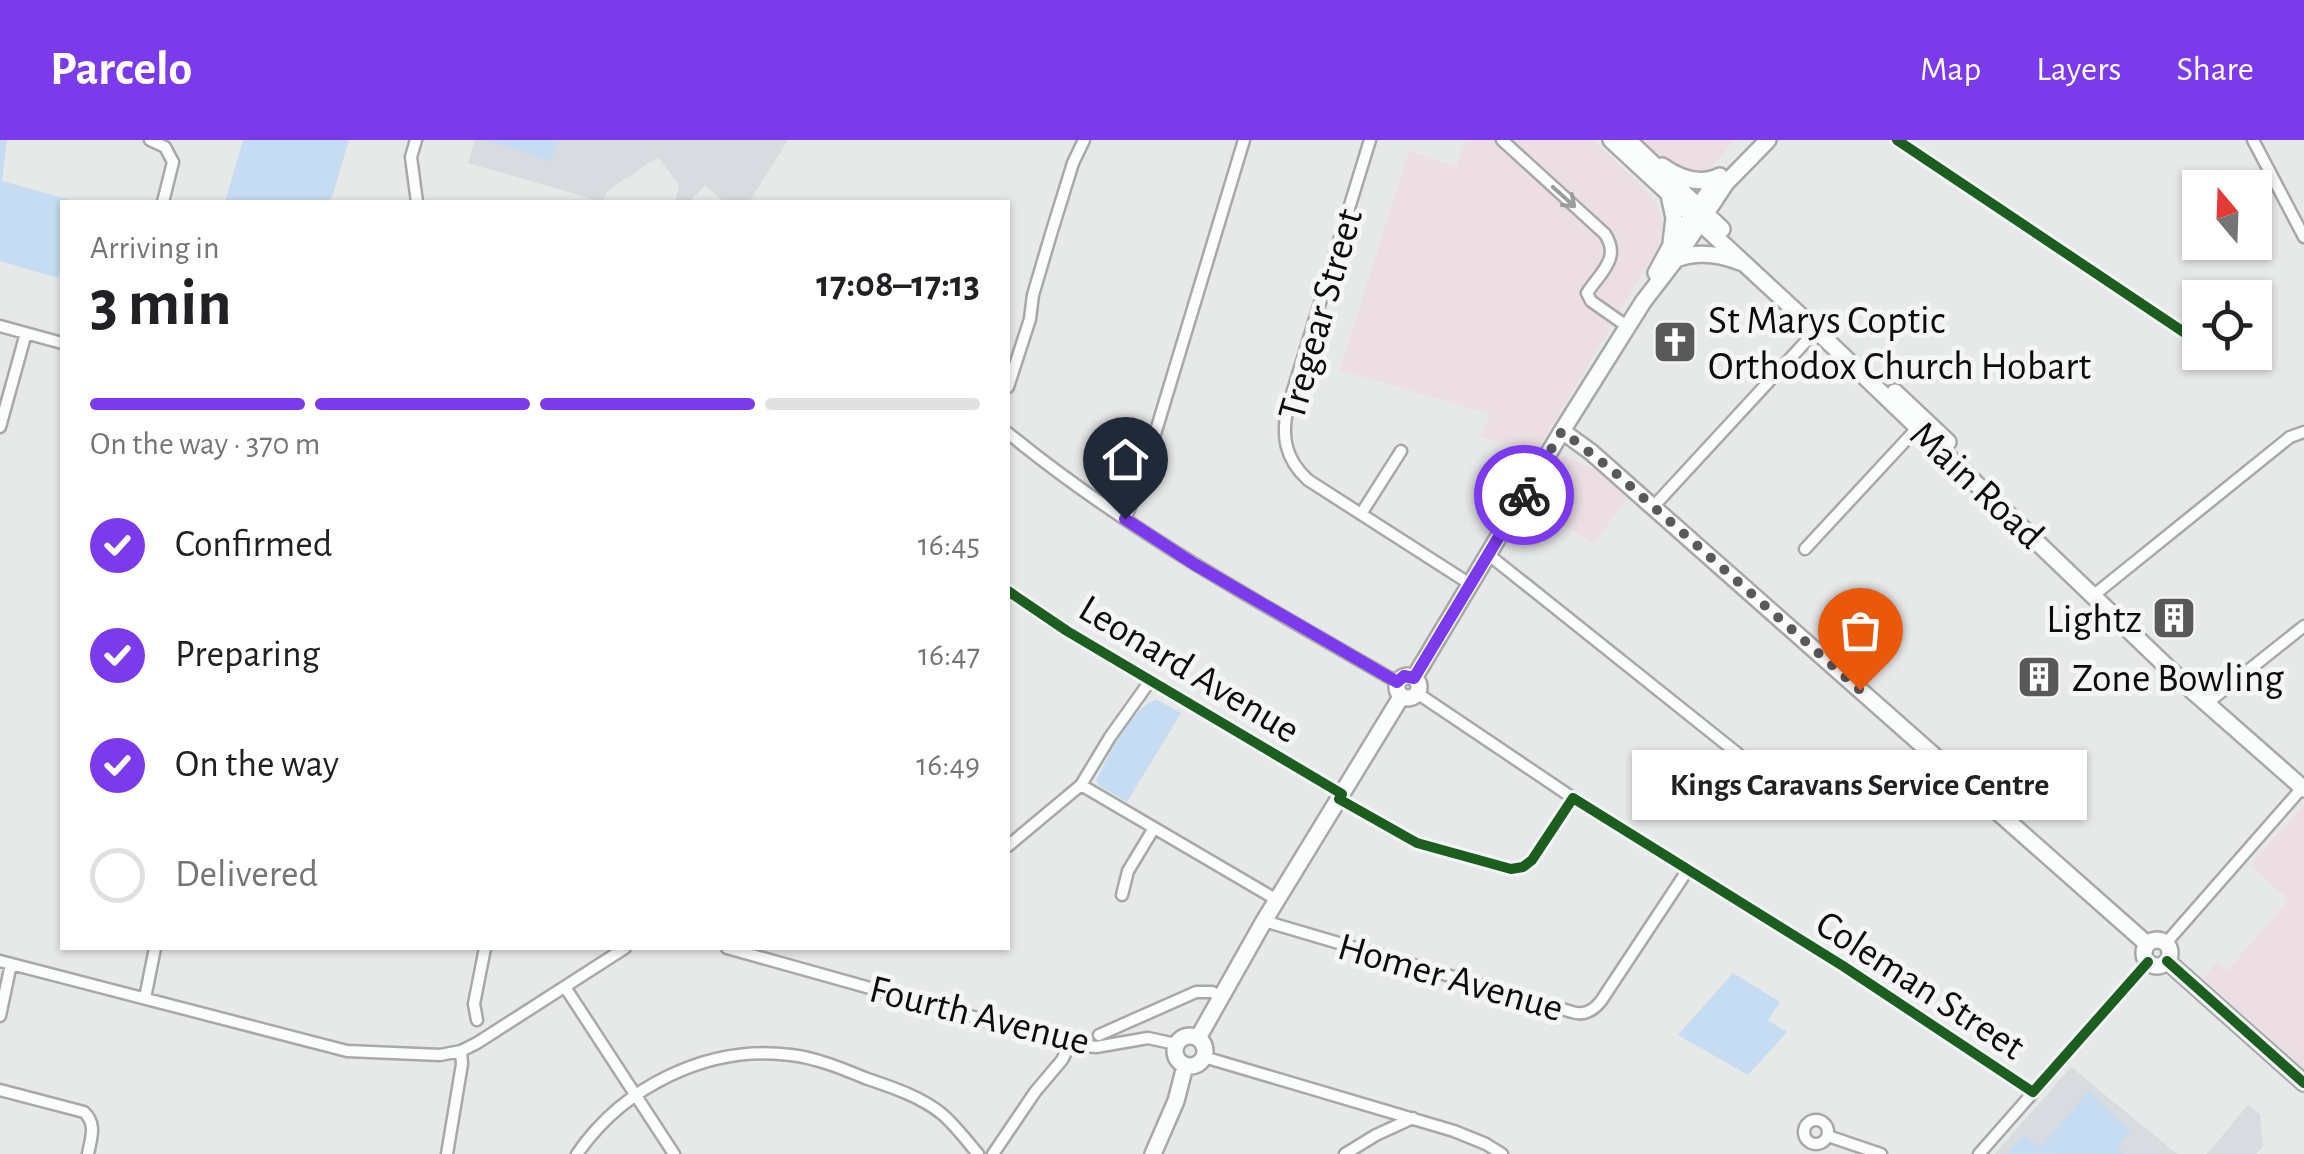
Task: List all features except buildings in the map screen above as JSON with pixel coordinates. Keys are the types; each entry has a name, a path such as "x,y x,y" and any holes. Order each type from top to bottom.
{"street":[{"path":"150,140 165,148 172,162 164,200"},
{"path":"416,140 411,157 418,200"},
{"path":"1010,381 1051,234 1084,140"},
{"path":"1125,519 1140,487 1244,140"},
{"name":"Tregear Street","path":"1370,140 1301,361 1284,429 1289,456 1300,473 1470,584"},
{"path":"1502,140 1605,234 1613,246 1609,260 1587,292 1591,301 1628,326"},
{"name":"Main Road","path":"1611,140 1670,195 1699,214 2098,592 2209,700 2226,723 2303,788"},
{"path":"1198,1038 1264,921 1562,431 1720,176 1754,140"},
{"path":"1699,214 1768,140"},
{"path":"2253,140 2304,236"},
{"path":"1631,143 1674,174 1706,182 1720,176"},
{"name":"Main Road","path":"1631,143 1748,265 1819,327"},
{"path":"1670,195 1673,253"},
{"path":"1673,253 1714,254 1748,265"},
{"path":"0,326 60,343"},
{"path":"1653,507 1819,327"},
{"path":"0,427 26,334"},
{"path":"1805,549 1921,423"},
{"path":"1562,431 2147,944"},
{"path":"2098,592 2290,437 2304,432"},
{"name":"Coleman Street","path":"1010,435 1070,482 1194,564 1407,687 1687,872 1842,966 2033,1092"},
{"path":"1361,514 1401,451"},
{"path":"1488,555 1742,757 1766,768"},
{"name":"Leonard Avenue","path":"1010,592 1067,631 1417,842 1511,869 1523,867 1532,860 1573,798"},
{"path":"2209,700 2304,626"},
{"path":"1010,844 1081,785 1150,681"},
{"path":"1081,785 1277,900"},
{"path":"2166,943 2303,788"},
{"path":"1122,894 1128,870 1154,828"},
{"name":"Homer Avenue","path":"1264,921 1584,1013 1601,1002 1687,872"},
{"path":"2166,943 2154,940 2147,944 2144,955 2156,966 2167,960"},
{"path":"2166,943 2167,960"},
{"path":"145,998 155,950"},
{"path":"477,1020 474,1004 485,950"},
{"path":"0,1016 6,962 357,1053 440,1054 477,1043 622,950"},
{"name":"Fourth Avenue","path":"734,950 1070,1044 1105,1046 1148,1038 1176,1044"},
{"path":"2167,960 2304,1083"},
{"path":"1979,1154 2148,962"},
{"path":"565,987 674,1154"},
{"path":"1099,1035 1196,992 1220,996"},
{"path":"1188,1036 1198,1038 1205,1046 1204,1057 1198,1064 1185,1066 1176,1057 1176,1044 1188,1036"},
{"path":"993,1154 1070,1044"},
{"path":"447,1154 462,1064 460,1051"},
{"path":"577,1154 634,1096 713,1058 755,1053 795,1055 840,1068 925,1103 948,1120 978,1154"},
{"path":"1204,1057 1472,1137 1502,1154"},
{"path":"1154,1154 1176,1101 1185,1066"},
{"path":"0,1090 84,1112 93,1126 88,1154"},
{"path":"1345,1154 1413,1118"},
{"path":"1828,1136 1881,1154"}],"shaded area":[{"path":"0,140 7,140 2,181 70,200 60,200 58,278 0,261"},
{"path":"243,140 349,140 329,200 226,200"},
{"path":"475,140 788,140 750,200 722,200 705,185 691,200 675,200 679,185 658,157 607,191 604,200 468,163"},
{"path":"486,140 558,140 551,161"},
{"path":"1466,140 1593,140 1653,197 1660,213 1658,247 1536,452 1481,437 1491,414 1340,370 1409,151 1457,167"},
{"path":"1642,140 1735,140 1703,175 1687,173 1663,160"},
{"path":"1564,456 1597,471 1627,497 1594,544 1533,505"},
{"path":"1157,700 1181,713 1127,802 1096,780 1129,722 1147,704"},
{"path":"2302,807 2304,1069 2203,978 2217,962 2227,971 2289,900 2250,865"},
{"path":"1733,973 1780,1002 1768,1020 1787,1032 1748,1075 1678,1035"},
{"path":"2071,1067 2177,1154 1995,1154"},
{"path":"2089,1091 2131,1132 2117,1147 2124,1154 2007,1153 2024,1135 2039,1148"},
{"path":"2248,1105 2260,1115 2263,1146 2256,1154 2207,1154"}],"cycle path":[{"path":"1897,140 2182,331"},
{"path":"1010,592 1067,631 1342,794 1339,799 1417,843 1511,869 1523,867 1532,860 1573,798 1843,966 2033,1092 2148,962"},
{"path":"2167,961 2304,1083"}],"way so far":[{"path":"1524,495 1562,431 1612,470 1860,690"}],"place":[{"name":"St Marys Coptic Orthodox Church Hobart","path":"1675,342"},
{"name":"Lightz","path":"2174,618"},
{"name":"Zone Bowling","path":"2039,677"},
{"name":"Kings Caravans Service Centre","path":"1860,690"}],"route":[{"path":"1125,519 1194,564 1397,682 1404,676 1414,678 1524,495"}]}
